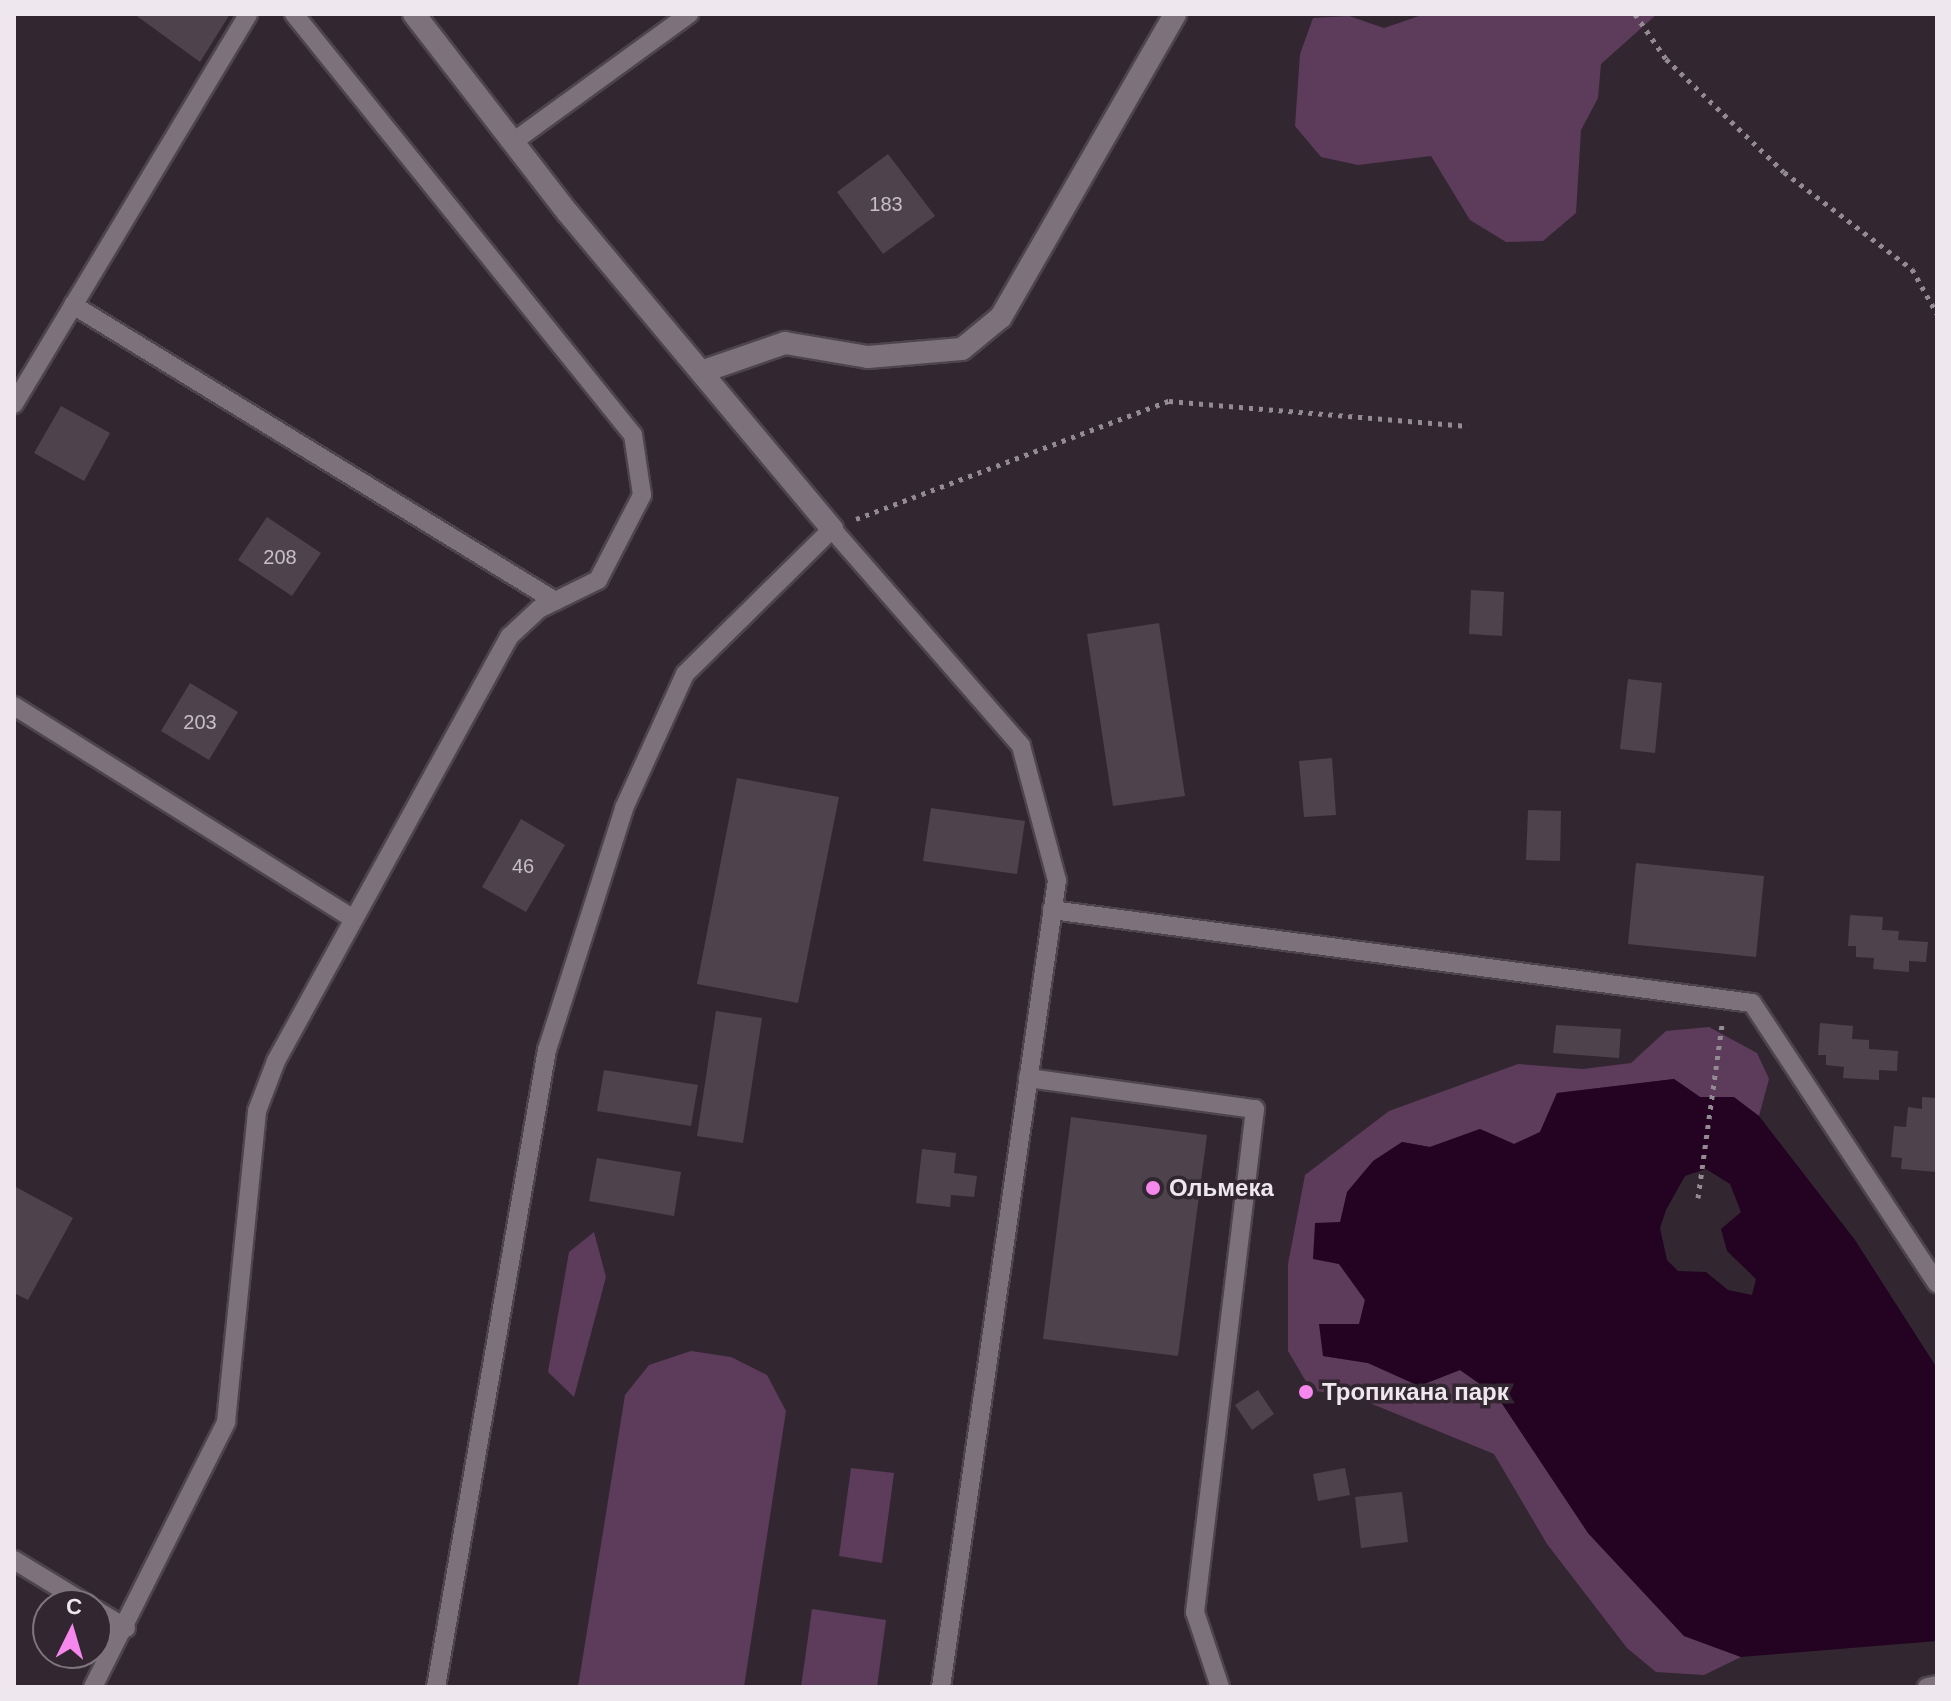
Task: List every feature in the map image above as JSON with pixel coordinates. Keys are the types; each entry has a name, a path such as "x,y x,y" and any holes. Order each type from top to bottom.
{"street":[{"path":"414,14 513,142 832,529"},
{"path":"704,371 785,343 868,357 962,349 1001,317 1175,14"}],"lane":[{"path":"14,404 248,14"},
{"path":"93,1687 126,1628 226,1422 257,1111 276,1061 510,636 555,601 598,580 642,495 633,435 294,14"},
{"path":"513,142 689,14"},
{"path":"73,305 555,601"},
{"path":"436,1687 547,1050 624,808 685,674 832,529 1021,746 1057,880 941,1687"},
{"path":"14,706 354,919"},
{"path":"1052,910 1752,1003 1937,1284"},
{"path":"1028,1078 1255,1109 1195,1612 1220,1687"},
{"path":"14,1560 62,1589"},
{"path":"112,1620 126,1628"},
{"path":"1927,1687 1937,1685"}],"path":[{"path":"1635,14 1666,59 1784,172 1912,269 1937,314"},
{"path":"832,529 1169,401 1468,426"},
{"path":"1698,1198 1726,999"}],"shaded area":[{"path":"1425,14 1657,14 1601,64 1598,98 1581,130 1576,213 1543,241 1506,242 1470,220 1431,156 1358,165 1321,157 1295,126 1300,54 1313,18 1349,16 1384,28"},
{"path":"1709,1027 1757,1053 1769,1079 1759,1116 1734,1098 1700,1097 1674,1079 1557,1093 1540,1132 1514,1144 1480,1129 1430,1147 1402,1142 1313,1258 1339,1264 1365,1300 1360,1324 1323,1356 1368,1363 1419,1386 1460,1370 1497,1396 1588,1533 1684,1636 1741,1657 1704,1675 1656,1672 1627,1648 1547,1544 1494,1454 1360,1399 1311,1390 1288,1351 1288,1264 1305,1175 1389,1111 1518,1064 1583,1069 1631,1063 1666,1031"},
{"path":"1674,1079 1700,1097 1734,1097 1759,1116 1855,1240 1937,1368 1937,1641 1741,1657 1684,1636 1588,1533 1497,1396 1460,1370 1419,1386 1368,1363 1323,1356 1319,1324 1359,1324 1365,1300 1339,1264 1313,1259 1315,1223 1340,1222 1347,1192 1373,1161 1402,1142 1430,1147 1480,1129 1514,1144 1540,1132 1557,1093","holes":["1706,1169 1730,1184 1741,1212 1721,1229 1727,1251 1756,1279 1752,1295 1728,1290 1706,1272 1678,1271 1667,1260 1660,1228 1685,1176"]},
{"path":"594,1232 606,1277 574,1397 548,1372 569,1252"},
{"path":"691,1351 731,1357 767,1375 786,1411 744,1687 578,1687 625,1395 649,1365"},
{"path":"851,1468 894,1473 882,1563 839,1556"},
{"path":"812,1609 886,1620 877,1687 801,1687"}],"building":[{"path":"134,14 230,14 200,62"},
{"path":"888,154 935,216 883,254 837,192"},
{"path":"61,406 110,433 84,481 34,453"},
{"path":"267,517 321,553 292,596 238,560"},
{"path":"1471,590 1504,592 1502,636 1469,634"},
{"path":"1159,623 1185,796 1113,806 1087,634"},
{"path":"1628,679 1662,683 1655,753 1620,749"},
{"path":"190,683 238,712 209,760 161,731"},
{"path":"1332,758 1336,815 1304,817 1299,761"},
{"path":"737,778 839,797 798,1003 697,984"},
{"path":"931,808 1025,821 1017,874 923,861"},
{"path":"1528,810 1561,811 1560,861 1526,860"},
{"path":"521,819 565,845 526,912 482,887"},
{"path":"1636,863 1764,876 1756,957 1628,944"},
{"path":"1850,915 1883,917 1882,930 1899,931 1898,940 1928,942 1926,962 1909,961 1909,972 1873,969 1874,958 1856,957 1856,946 1848,946"},
{"path":"716,1011 762,1018 743,1143 697,1136"},
{"path":"1820,1023 1853,1026 1852,1039 1869,1040 1869,1049 1898,1051 1897,1071 1879,1070 1879,1080 1843,1078 1844,1067 1826,1065 1826,1055 1818,1055"},
{"path":"1556,1025 1621,1029 1619,1058 1553,1053"},
{"path":"604,1070 698,1085 691,1126 597,1111"},
{"path":"1922,1097 1937,1098 1937,1172 1901,1169 1902,1158 1891,1157 1894,1126 1906,1127 1908,1107 1922,1109"},
{"path":"1071,1117 1207,1135 1178,1356 1043,1339"},
{"path":"922,1149 956,1153 954,1173 977,1176 974,1197 951,1195 950,1207 916,1203"},
{"path":"597,1158 681,1172 674,1216 589,1201"},
{"path":"14,1186 73,1218 28,1300 14,1293"},
{"path":"1258,1390 1274,1414 1252,1430 1235,1405"},
{"path":"1345,1468 1350,1495 1318,1501 1313,1474"},
{"path":"1402,1492 1408,1542 1361,1548 1355,1497"}],"place":[{"name":"Ольмека","path":"1153,1188"},
{"name":"Тропикана парк","path":"1306,1392"}]}
